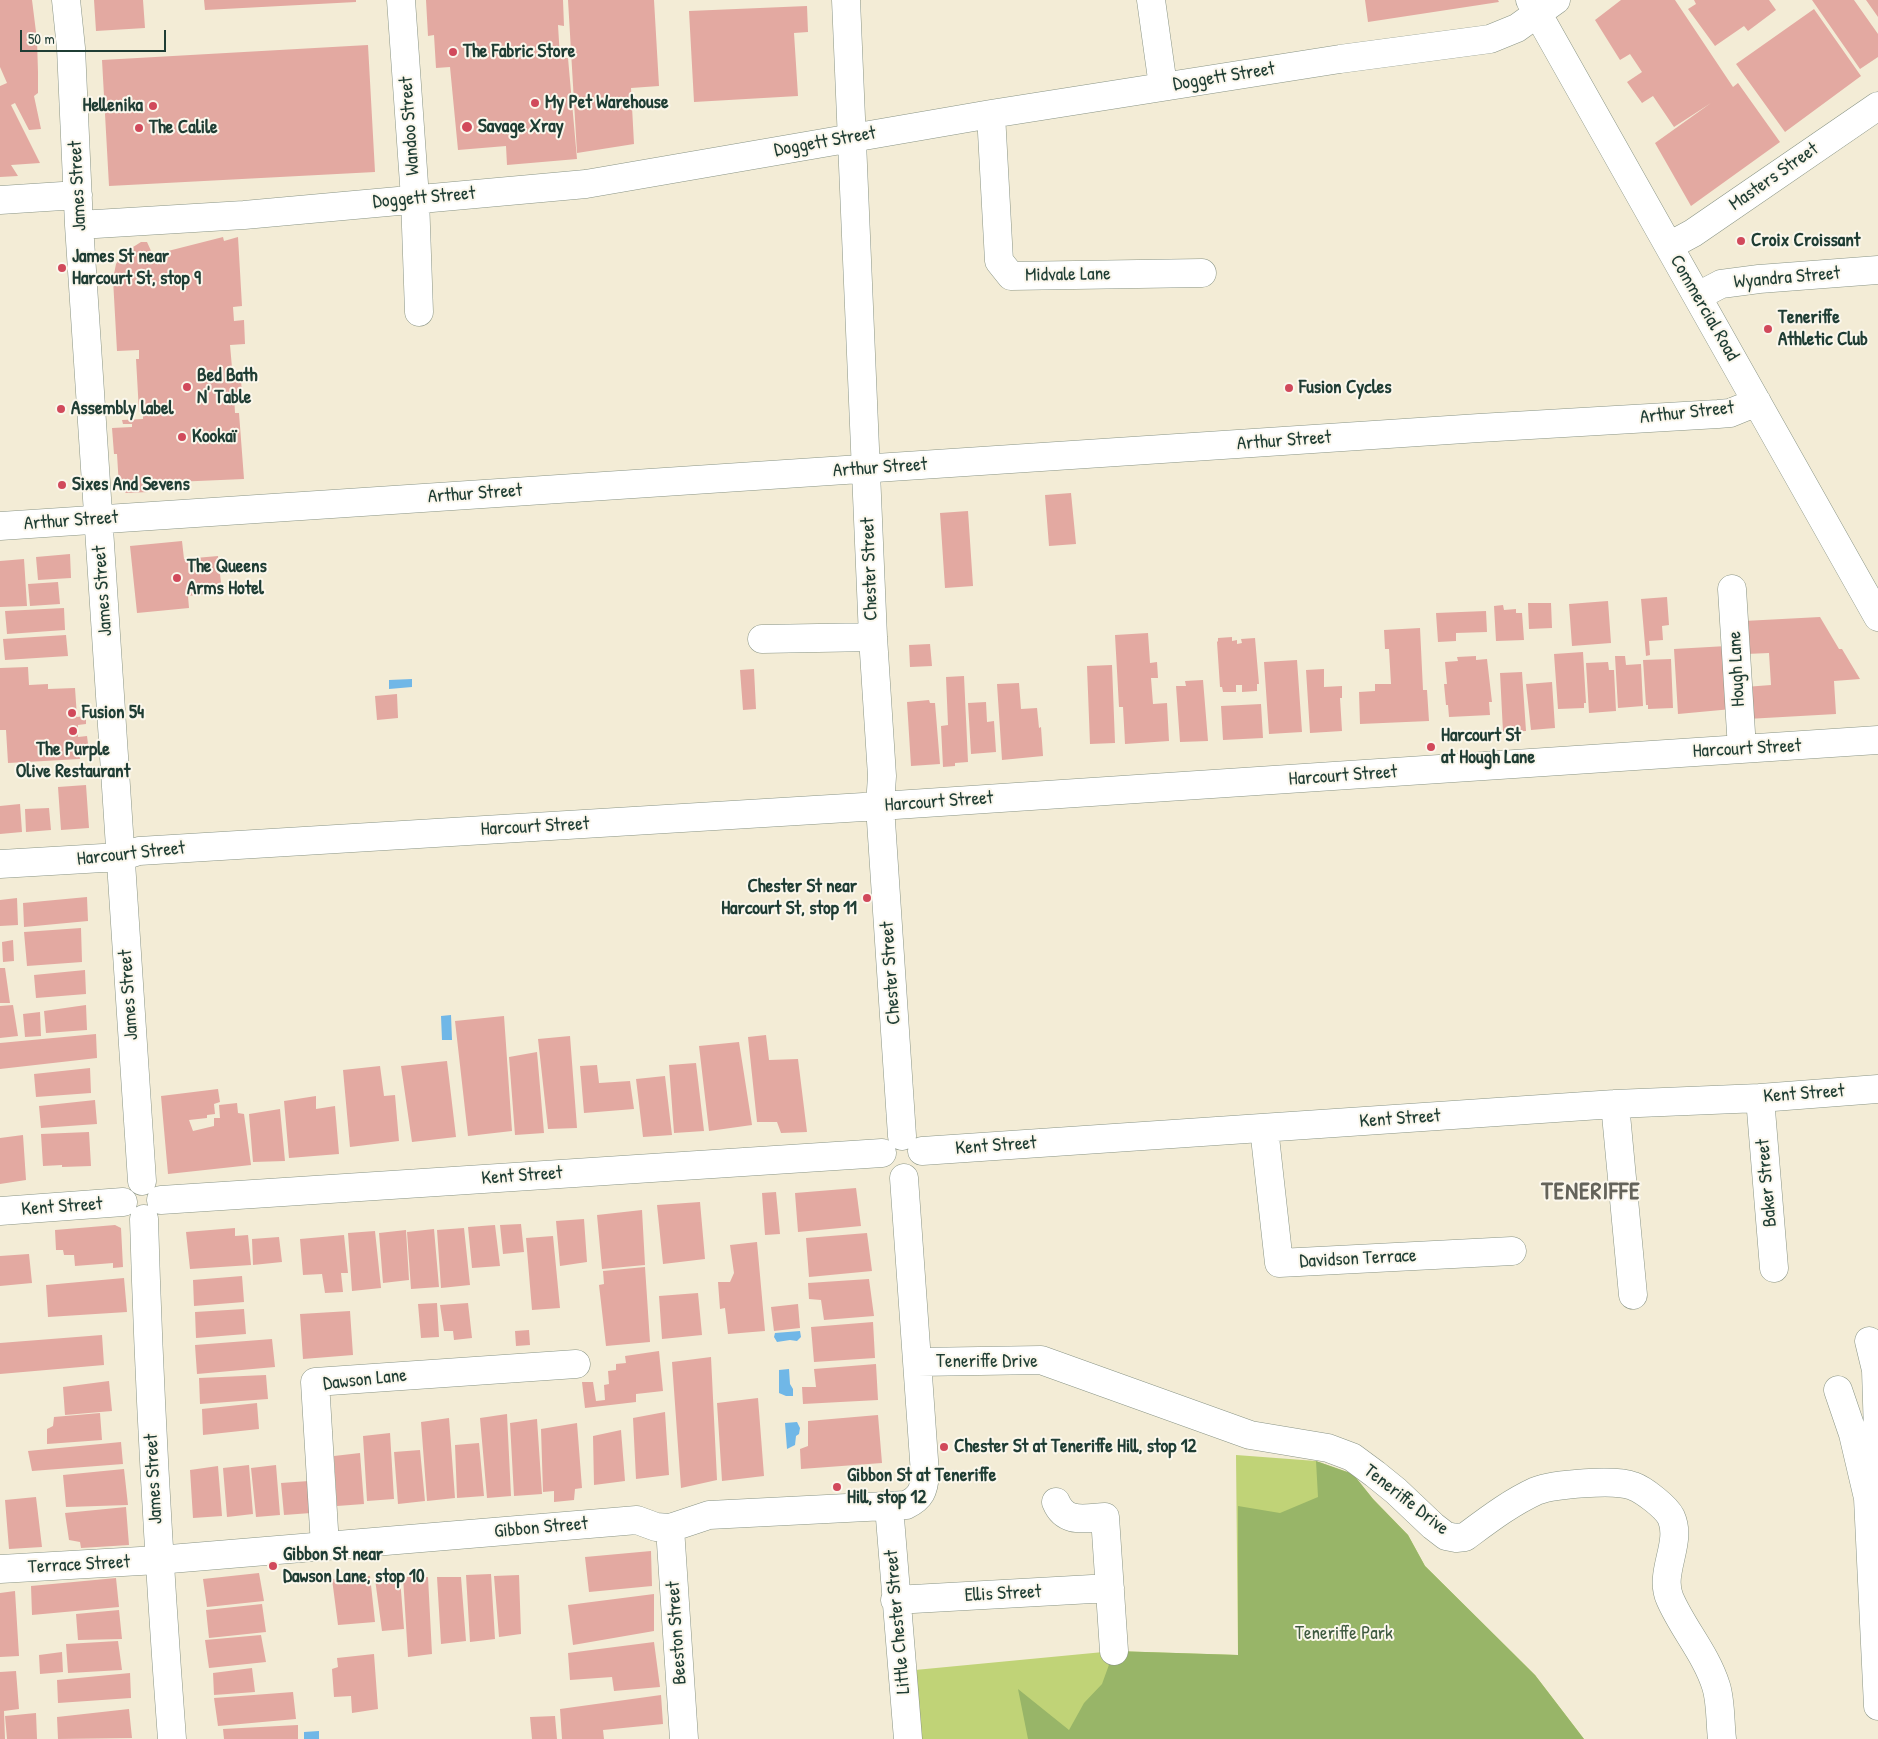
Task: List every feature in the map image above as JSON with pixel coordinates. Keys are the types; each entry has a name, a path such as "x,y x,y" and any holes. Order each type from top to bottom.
{"street":[{"name":"James Street","path":"66,0 71,48 79,225 142,1181"},
{"name":"Wandoo Street","path":"402,0 415,198 419,312"},
{"name":"Chester Street","path":"846,0 873,637 882,776 880,806 902,1147"},
{"path":"1150,0 1163,86"},
{"name":"Doggett Street","path":"79,225 244,215 586,184 852,137 1163,86 1340,59 1490,39 1504,35 1517,28 1541,5"},
{"name":"Commercial Road","path":"1541,5 1668,246 1757,402 1870,584 1878,617"},
{"name":"Masters Street","path":"1668,246 1693,233 1875,110"},
{"name":"Midvale Lane","path":"991,114 999,261 1011,276 1202,273"},
{"path":"0,200 78,195"},
{"name":"Wyandra Street","path":"1698,296 1721,284 1759,279 1878,270"},
{"name":"Arthur Street","path":"0,526 1718,414 1730,413 1757,402"},
{"name":"Hough Lane","path":"1732,589 1742,749"},
{"path":"762,639 873,637"},
{"name":"Harcourt Street","path":"0,864 120,857 139,851 880,806 1878,740"},
{"name":"Kent Street","path":"153,1210 902,1147 1264,1128 1615,1104 1760,1098 1878,1089"},
{"name":"Baker Street","path":"1760,1098 1774,1268"},
{"path":"1615,1104 1633,1295"},
{"name":"Davidson Terrace","path":"1264,1128 1280,1263 1512,1251"},
{"path":"902,1147 884,1166 887,1171 904,1178 918,1362"},
{"path":"142,1181 155,1187 160,1193 153,1210 136,1219 125,1210 123,1202 126,1190 130,1186 142,1181"},
{"name":"Kent Street","path":"0,1211 123,1202"},
{"name":"James Street","path":"153,1210 149,1373 158,1560 172,1739"},
{"path":"1869,1341 1876,1370 1878,1433"},
{"name":"Teneriffe Drive","path":"918,1362 1041,1360 1250,1435 1328,1448 1352,1457 1396,1491 1433,1526 1446,1536 1456,1538 1466,1537 1514,1502 1552,1486 1592,1483 1633,1486 1651,1497 1670,1516 1675,1530 1666,1584 1669,1598 1701,1652 1717,1687 1718,1732"},
{"name":"Gibbon Street","path":"158,1560 637,1520 656,1527 670,1528 709,1515 906,1505 920,1496 924,1487 925,1474 918,1362"},
{"name":"Dawson Lane","path":"325,1546 315,1382 576,1364"},
{"path":"1838,1390 1853,1434 1868,1498 1878,1706"},
{"path":"1868,1498 1878,1440"},
{"path":"1056,1502 1060,1510 1072,1518 1105,1517 1114,1651"},
{"name":"Little Chester Street","path":"889,1506 908,1739"},
{"name":"Beeston Street","path":"670,1528 684,1739"},
{"name":"Terrace Street","path":"0,1569 158,1560"},
{"name":"Ellis Street","path":"896,1600 1110,1588"}],"green space":[{"name":"Teneriffe Park","path":"1236,1455 1316,1461 1353,1474 1373,1499 1408,1535 1425,1566 1535,1675 1584,1739 913,1739 915,1670 1114,1651 1238,1655"},
{"name":"Teneriffe Park","path":"1316,1461 1353,1474 1373,1499 1408,1535 1425,1566 1535,1675 1584,1739 1028,1739 1018,1689 1069,1730 1084,1703 1102,1684 1114,1651 1238,1655 1238,1506 1280,1513 1318,1497"}],"water":[{"path":"412,679 412,687 389,689 389,680"},
{"path":"451,1015 452,1040 442,1040 441,1016"},
{"path":"800,1331 801,1337 797,1341 777,1342 774,1337 775,1333"},
{"path":"789,1369 793,1396 779,1393 779,1370"},
{"path":"797,1422 800,1428 799,1434 796,1436 795,1445 787,1449 785,1423"},
{"path":"319,1731 319,1739 304,1739 304,1732"}],"building":[{"path":"0,0 32,0 37,40 38,72 38,93 34,96 41,129 29,130 15,103 11,105 40,163 11,165 18,176 0,177 0,86 7,83 0,67"},
{"path":"94,0 143,0 145,28 96,31"},
{"path":"204,0 356,0 356,2 205,10"},
{"path":"426,0 563,0 564,26 558,25 560,58 568,58 577,159 507,165 506,146 458,150 450,67 436,68 434,35 428,36"},
{"path":"568,0 654,0 659,86 631,88 634,144 577,153"},
{"path":"1365,0 1498,0 1499,2 1368,22"},
{"path":"1621,0 1675,0 1733,87 1738,83 1780,142 1691,206 1655,143 1711,103 1674,127 1653,96 1642,103 1627,82 1642,72 1630,54 1620,60 1595,20"},
{"path":"1694,0 1769,0 1776,10 1748,31 1744,26 1715,46 1688,9 1696,4"},
{"path":"1812,0 1854,0 1878,34 1878,57 1860,69"},
{"path":"1866,0 1878,0 1878,17"},
{"path":"807,6 808,32 794,33 798,96 694,102 689,11"},
{"path":"1814,9 1861,76 1785,132 1736,64"},
{"name":"The Calile","path":"368,45 375,172 109,186 102,60"},
{"path":"223,237 224,241 238,237 242,306 233,307 234,321 244,320 245,344 230,345 233,379 241,379 242,395 234,395 235,413 239,413 244,479 151,483 149,484 149,492 126,493 119,487 117,454 114,454 112,428 132,427 132,424 123,424 122,420 143,419 143,412 139,412 136,359 139,359 139,350 117,351 113,279 116,264 122,254 141,242 147,242 157,264 168,259 166,254 168,251"},
{"path":"1071,493 1076,544 1049,546 1045,495"},
{"path":"968,511 973,586 945,588 940,513"},
{"name":"The Queens Arms Hotel","path":"182,541 184,559 218,556 222,592 188,596 189,608 137,613 130,546"},
{"path":"70,554 71,578 38,580 36,557"},
{"path":"24,559 27,606 0,607 0,561"},
{"path":"58,582 60,604 30,606 28,584"},
{"path":"1667,597 1669,625 1662,626 1663,640 1649,641 1650,655 1646,656 1641,599"},
{"path":"1608,601 1611,643 1572,646 1569,604"},
{"path":"1528,603 1551,603 1552,628 1529,629"},
{"path":"1503,605 1504,610 1516,609 1516,613 1522,613 1524,640 1496,641 1494,606"},
{"path":"64,608 65,630 7,634 5,611"},
{"path":"1486,611 1487,632 1456,633 1456,641 1438,642 1436,613"},
{"path":"1820,617 1860,679 1834,681 1836,714 1747,719 1745,687 1771,685 1769,653 1746,654 1744,621"},
{"path":"1420,628 1423,690 1427,690 1429,721 1360,724 1359,692 1375,691 1375,684 1391,684 1389,649 1385,649 1384,630"},
{"path":"1148,633 1150,663 1157,662 1158,678 1151,678 1153,704 1167,703 1169,741 1125,744 1123,707 1119,707 1115,635"},
{"path":"66,635 68,656 5,660 3,639"},
{"path":"1232,637 1232,641 1237,640 1237,644 1242,643 1241,639 1255,638 1259,684 1257,684 1257,691 1242,692 1242,685 1236,685 1236,692 1223,692 1222,687 1220,687 1217,642 1218,638"},
{"path":"930,644 932,666 910,667 909,645"},
{"path":"1727,646 1732,709 1678,714 1674,649"},
{"path":"1583,652 1586,703 1584,703 1584,708 1558,709 1554,654"},
{"path":"1476,656 1476,660 1487,659 1492,702 1489,702 1490,715 1449,717 1444,684 1447,684 1445,662 1458,661 1457,657"},
{"path":"1615,656 1625,656 1626,665 1641,664 1643,706 1618,708"},
{"path":"1671,659 1673,708 1648,709 1648,705 1646,705 1643,660"},
{"path":"1297,660 1302,732 1269,734 1264,662"},
{"path":"1608,662 1609,670 1614,670 1616,711 1589,713 1586,663"},
{"path":"1112,665 1115,743 1090,744 1087,666"},
{"path":"28,667 29,685 48,684 48,689 75,688 77,717 86,716 86,724 78,725 78,737 87,736 88,744 79,745 80,759 8,763 6,730 0,730 0,668"},
{"path":"754,669 756,709 743,710 740,670"},
{"path":"1324,669 1324,687 1342,686 1342,698 1340,698 1342,731 1310,733 1306,670"},
{"path":"1522,672 1526,731 1503,732 1500,673"},
{"path":"964,676 968,762 955,763 955,766 943,767 941,726 948,725 946,677"},
{"path":"1203,680 1208,741 1180,742 1176,686 1186,686 1185,681"},
{"path":"1552,682 1555,728 1531,730 1526,684"},
{"path":"1019,683 1021,709 1037,708 1039,728 1041,727 1043,756 1002,760 997,684"},
{"path":"397,694 398,718 377,720 375,696"},
{"path":"929,700 930,703 935,703 940,764 911,766 907,702"},
{"path":"986,702 987,722 994,721 996,752 971,754 968,703"},
{"path":"1261,704 1263,738 1223,740 1221,706"},
{"path":"86,785 89,828 61,830 58,787"},
{"path":"20,804 22,832 0,834 0,806"},
{"path":"49,808 51,830 26,832 25,809"},
{"path":"87,897 88,921 24,927 23,903"},
{"path":"17,898 18,925 0,926 0,900"},
{"path":"81,928 82,962 27,966 24,932"},
{"path":"13,940 14,961 3,962 2,942"},
{"path":"0,968 5,968 10,1003 0,1003"},
{"path":"85,970 86,994 36,998 34,975"},
{"path":"13,1005 18,1036 0,1038 0,1006"},
{"path":"86,1005 87,1030 46,1033 44,1011"},
{"path":"40,1012 41,1036 25,1037 23,1014"},
{"path":"504,1016 512,1131 468,1136 455,1021"},
{"path":"96,1034 97,1058 0,1069 0,1043"},
{"path":"766,1035 769,1060 798,1059 807,1132 781,1133 777,1122 757,1122 748,1037"},
{"path":"570,1036 577,1128 548,1129 538,1039"},
{"path":"739,1042 752,1125 709,1131 699,1046"},
{"path":"537,1052 544,1133 515,1135 509,1057"},
{"path":"447,1061 456,1137 412,1142 401,1066"},
{"path":"696,1063 704,1131 674,1133 669,1065"},
{"path":"597,1065 599,1083 630,1081 634,1109 584,1113 580,1066"},
{"path":"380,1066 384,1096 395,1095 399,1141 350,1147 343,1070"},
{"path":"90,1068 91,1093 36,1097 34,1074"},
{"path":"665,1076 672,1135 643,1137 636,1079"},
{"path":"218,1089 220,1102 214,1104 215,1114 207,1115 207,1118 189,1120 193,1131 214,1126 214,1118 220,1118 219,1105 237,1103 238,1113 244,1114 251,1165 168,1174 161,1096"},
{"path":"316,1096 316,1109 335,1106 339,1154 289,1158 284,1101"},
{"path":"95,1100 97,1124 41,1128 39,1106"},
{"path":"280,1109 285,1161 253,1162 249,1114"},
{"path":"89,1132 91,1166 43,1166 41,1134"},
{"path":"23,1135 26,1180 0,1184 0,1138"},
{"path":"856,1188 861,1226 798,1232 795,1193"},
{"path":"776,1192 780,1234 765,1235 762,1193"},
{"path":"700,1202 705,1259 663,1264 657,1205"},
{"path":"642,1210 645,1265 602,1269 597,1215"},
{"path":"584,1219 587,1262 560,1266 556,1221"},
{"path":"521,1224 524,1252 503,1254 500,1225"},
{"path":"115,1225 121,1228 123,1267 113,1268 113,1263 75,1266 74,1255 64,1255 63,1250 56,1250 55,1230"},
{"path":"495,1225 500,1266 472,1268 468,1227"},
{"path":"235,1228 235,1236 248,1235 251,1265 190,1269 186,1232"},
{"path":"464,1228 470,1285 441,1288 437,1230"},
{"path":"434,1229 439,1287 411,1289 407,1232"},
{"path":"406,1230 409,1280 383,1283 379,1233"},
{"path":"375,1231 381,1288 352,1291 348,1233"},
{"path":"867,1233 872,1271 809,1277 806,1238"},
{"path":"344,1235 348,1273 341,1273 343,1292 325,1293 322,1274 303,1275 300,1239"},
{"path":"553,1236 560,1308 532,1310 526,1238"},
{"path":"279,1237 282,1262 253,1265 252,1239"},
{"path":"757,1242 765,1331 728,1334 725,1308 720,1309 718,1282 730,1282 734,1273 730,1245"},
{"path":"29,1254 32,1283 0,1286 0,1256"},
{"path":"645,1267 650,1342 606,1346 599,1285 604,1284 603,1271"},
{"path":"242,1276 244,1302 194,1306 193,1280"},
{"path":"124,1278 127,1312 48,1317 46,1285"},
{"path":"869,1279 874,1316 824,1320 821,1300 809,1299 808,1283"},
{"path":"698,1293 702,1335 662,1339 659,1296"},
{"path":"437,1303 439,1337 421,1338 418,1304"},
{"path":"468,1303 472,1338 454,1340 453,1331 444,1331 440,1305"},
{"path":"798,1304 800,1328 774,1331 771,1307"},
{"path":"244,1309 246,1334 196,1338 195,1312"},
{"path":"350,1311 353,1355 303,1359 300,1314"},
{"path":"873,1322 875,1358 814,1362 811,1327"},
{"path":"529,1330 530,1345 516,1346 515,1331"},
{"path":"102,1335 104,1365 0,1374 0,1343"},
{"path":"272,1339 275,1367 197,1374 195,1345"},
{"path":"659,1351 663,1391 636,1394 636,1402 585,1408 582,1382 593,1382 596,1401 605,1400 604,1385 609,1384 608,1371 616,1370 616,1364 626,1363 625,1356"},
{"path":"711,1357 717,1480 681,1488 672,1362"},
{"path":"876,1364 878,1400 803,1404 802,1387 816,1387 814,1369"},
{"path":"266,1375 268,1399 200,1404 199,1378"},
{"path":"109,1381 112,1411 65,1415 63,1387"},
{"path":"758,1398 764,1476 722,1481 717,1403"},
{"path":"257,1403 259,1429 203,1435 202,1409"},
{"path":"665,1412 669,1475 636,1479 633,1418"},
{"path":"100,1413 102,1440 47,1444 47,1429 53,1426 54,1417"},
{"path":"507,1414 511,1496 487,1498 480,1418"},
{"path":"878,1415 882,1463 801,1469 800,1449 808,1446 808,1421"},
{"path":"449,1418 455,1498 427,1501 421,1422"},
{"path":"537,1419 542,1494 514,1496 510,1423"},
{"path":"577,1423 582,1488 575,1489 574,1500 554,1502 554,1491 543,1492 541,1429"},
{"path":"621,1430 625,1481 594,1485 593,1436"},
{"path":"390,1433 394,1499 367,1501 363,1436"},
{"path":"121,1442 123,1464 32,1471 28,1451"},
{"path":"479,1443 484,1496 457,1498 455,1445"},
{"path":"420,1450 425,1501 398,1504 394,1452"},
{"path":"360,1453 364,1504 337,1506 334,1456"},
{"path":"249,1465 253,1514 227,1517 223,1468"},
{"path":"276,1465 280,1515 256,1517 251,1468"},
{"path":"218,1466 222,1516 193,1518 190,1470"},
{"path":"124,1469 128,1505 66,1507 63,1475"},
{"path":"309,1481 311,1513 284,1515 281,1483"},
{"path":"36,1497 42,1547 9,1549 5,1500"},
{"path":"126,1507 129,1545 81,1548 80,1542 69,1540 65,1513"},
{"path":"651,1551 652,1586 589,1592 585,1557"},
{"path":"259,1573 264,1601 207,1607 203,1579"},
{"path":"491,1574 495,1639 470,1642 466,1575"},
{"path":"519,1575 521,1634 499,1637 494,1576"},
{"path":"370,1576 375,1622 338,1625 332,1579"},
{"path":"403,1577 428,1577 432,1654 408,1657"},
{"path":"437,1577 461,1577 466,1641 441,1644"},
{"path":"116,1578 119,1607 32,1615 31,1586"},
{"path":"400,1578 404,1629 382,1631 375,1579"},
{"path":"15,1591 19,1656 0,1657 0,1593"},
{"path":"654,1594 654,1631 573,1645 568,1605"},
{"path":"262,1604 266,1632 209,1638 206,1610"},
{"path":"119,1610 122,1639 78,1640 76,1614"},
{"path":"261,1635 266,1662 209,1668 205,1640"},
{"path":"118,1641 122,1670 68,1673 66,1644"},
{"path":"654,1642 660,1687 614,1691 612,1677 570,1680 568,1653"},
{"path":"62,1652 63,1672 40,1674 39,1655"},
{"path":"374,1654 378,1709 352,1713 351,1696 334,1697 332,1669 338,1667 337,1658"},
{"path":"252,1668 255,1692 214,1695 213,1673"},
{"path":"16,1671 19,1709 4,1711 5,1739 0,1739 0,1672"},
{"path":"130,1673 131,1698 58,1703 57,1680"},
{"path":"293,1692 296,1719 218,1726 214,1698"},
{"path":"661,1695 663,1724 603,1730 604,1739 562,1739 560,1709"},
{"path":"129,1709 132,1738 58,1739 57,1717"},
{"path":"36,1713 37,1739 7,1739 5,1716"},
{"path":"555,1716 557,1739 532,1739 530,1717"},
{"path":"298,1725 298,1739 224,1739 223,1729"}],"place":[{"name":"The Fabric Store","path":"453,52"},
{"name":"My Pet Warehouse","path":"535,103"},
{"name":"Hellenika","path":"153,106"},
{"name":"Savage Xray","path":"467,127"},
{"name":"The Calile","path":"139,128"},
{"name":"Croix Croissant","path":"1741,241"},
{"name":"James St near Harcourt St, stop 9","path":"62,268"},
{"name":"Teneriffe Athletic Club","path":"1768,329"},
{"name":"Bed Bath N' Table","path":"187,387"},
{"name":"Fusion Cycles","path":"1289,388"},
{"name":"Assembly label","path":"61,409"},
{"name":"Kookaï","path":"182,437"},
{"name":"Sixes And Sevens","path":"62,485"},
{"name":"The Queens Arms Hotel","path":"177,578"},
{"name":"Fusion 54","path":"72,713"},
{"name":"The Purple Olive Restaurant","path":"73,731"},
{"name":"Harcourt St at Hough Lane","path":"1431,747"},
{"name":"Chester St near Harcourt St, stop 11","path":"867,898"},
{"name":"Chester St at Teneriffe Hill, stop 12","path":"944,1447"},
{"name":"Gibbon St at Teneriffe Hill, stop 12","path":"837,1487"},
{"name":"Gibbon St near Dawson Lane, stop 10","path":"273,1566"}],"district":[{"name":"TENERIFFE","path":"1591,1193"}]}
